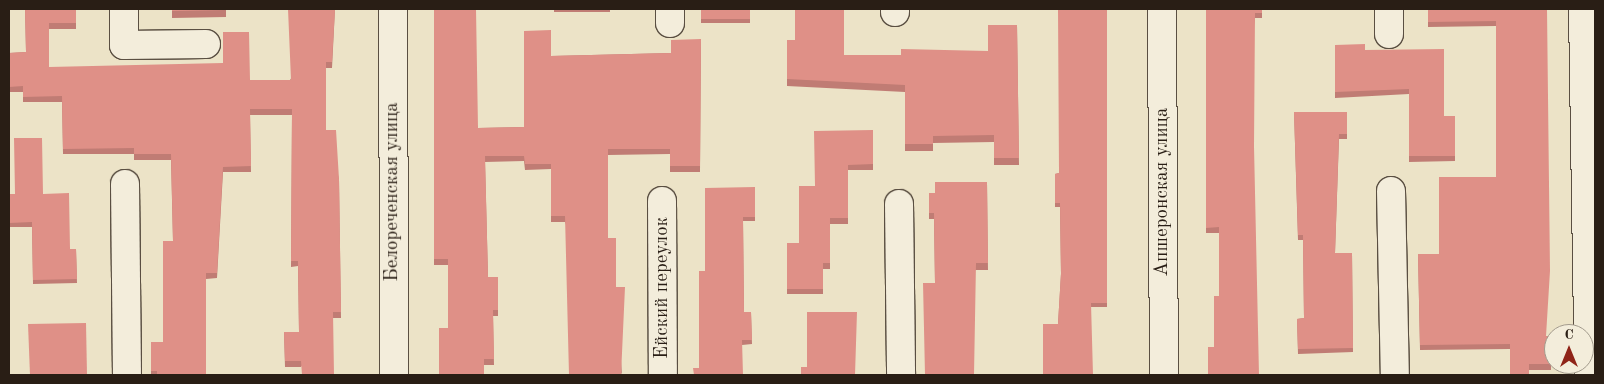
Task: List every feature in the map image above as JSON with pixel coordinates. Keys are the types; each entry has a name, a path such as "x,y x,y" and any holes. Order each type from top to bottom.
{"street":[{"path":"124,9 124,45 206,44"},
{"name":"Белореченская улица","path":"393,9 394,375"},
{"name":"Апшеронская улица","path":"1162,9 1164,375"},
{"path":"1583,9 1589,375"},
{"path":"125,184 127,375"},
{"path":"1391,191 1395,375"},
{"name":"Ейский переулок","path":"662,202 663,375"},
{"path":"899,204 901,375"}],"building":[{"path":"25,9 76,9 76,23 49,23 49,67 223,63 223,32 249,32 250,80 291,80 288,9 335,9 332,62 326,62 326,130 336,130 339,179 341,312 333,312 334,375 302,375 301,361 285,361 284,332 299,332 298,261 291,261 292,109 250,109 251,166 223,167 217,273 206,273 206,375 157,375 157,371 151,371 151,342 163,342 163,241 173,241 171,154 134,154 134,148 63,149 62,96 23,97 23,86 9,87 9,53 26,52"},
{"path":"172,9 226,9 226,10 172,11"},
{"path":"434,9 476,9 478,128 524,127 524,31 551,30 551,56 671,53 671,40 701,39 700,166 670,166 670,149 608,149 608,238 616,238 616,287 625,287 621,375 569,375 565,216 551,216 551,164 525,164 524,156 485,156 488,277 498,277 498,310 493,310 494,359 484,359 484,375 439,375 439,328 448,328 448,259 434,259"},
{"path":"701,9 750,9 750,19 701,19"},
{"path":"795,9 844,9 844,55 901,55 901,49 988,51 988,25 1017,25 1019,158 994,158 994,135 933,136 933,144 905,144 905,85 787,79 787,40 795,40"},
{"path":"1058,9 1107,9 1107,303 1091,303 1093,375 1043,375 1043,324 1058,324 1061,273 1060,203 1055,203 1055,174 1059,173"},
{"path":"1206,9 1262,9 1262,13 1255,13 1254,146 1259,375 1208,375 1208,347 1214,347 1214,296 1219,296 1219,227 1206,228"},
{"path":"1428,9 1547,9 1550,271 1547,324 1544,324 1544,364 1529,364 1529,375 1510,375 1510,344 1420,345 1418,254 1439,254 1439,177 1496,177 1496,21 1428,22"},
{"path":"1365,44 1365,50 1444,49 1444,116 1455,116 1455,156 1409,156 1409,89 1335,92 1335,45"},
{"path":"1294,112 1347,112 1347,134 1339,134 1335,253 1352,253 1353,348 1298,349 1297,319 1304,318 1303,235 1298,235"},
{"path":"873,130 873,164 848,165 848,218 830,218 830,263 823,263 823,289 787,289 787,243 799,243 799,186 815,186 814,131"},
{"path":"14,138 42,138 43,194 69,193 70,249 76,249 77,279 33,280 32,222 9,223 9,194 15,194"},
{"path":"935,182 987,182 988,263 976,263 974,375 925,375 923,283 935,283 934,213 929,213 929,193 935,193"},
{"path":"755,187 755,217 743,217 744,312 751,312 752,340 742,340 743,375 694,375 693,368 699,368 699,271 705,271 705,188"},
{"path":"807,312 857,312 855,375 801,375 801,367 807,367"},
{"path":"86,323 87,375 30,375 28,324"}]}
